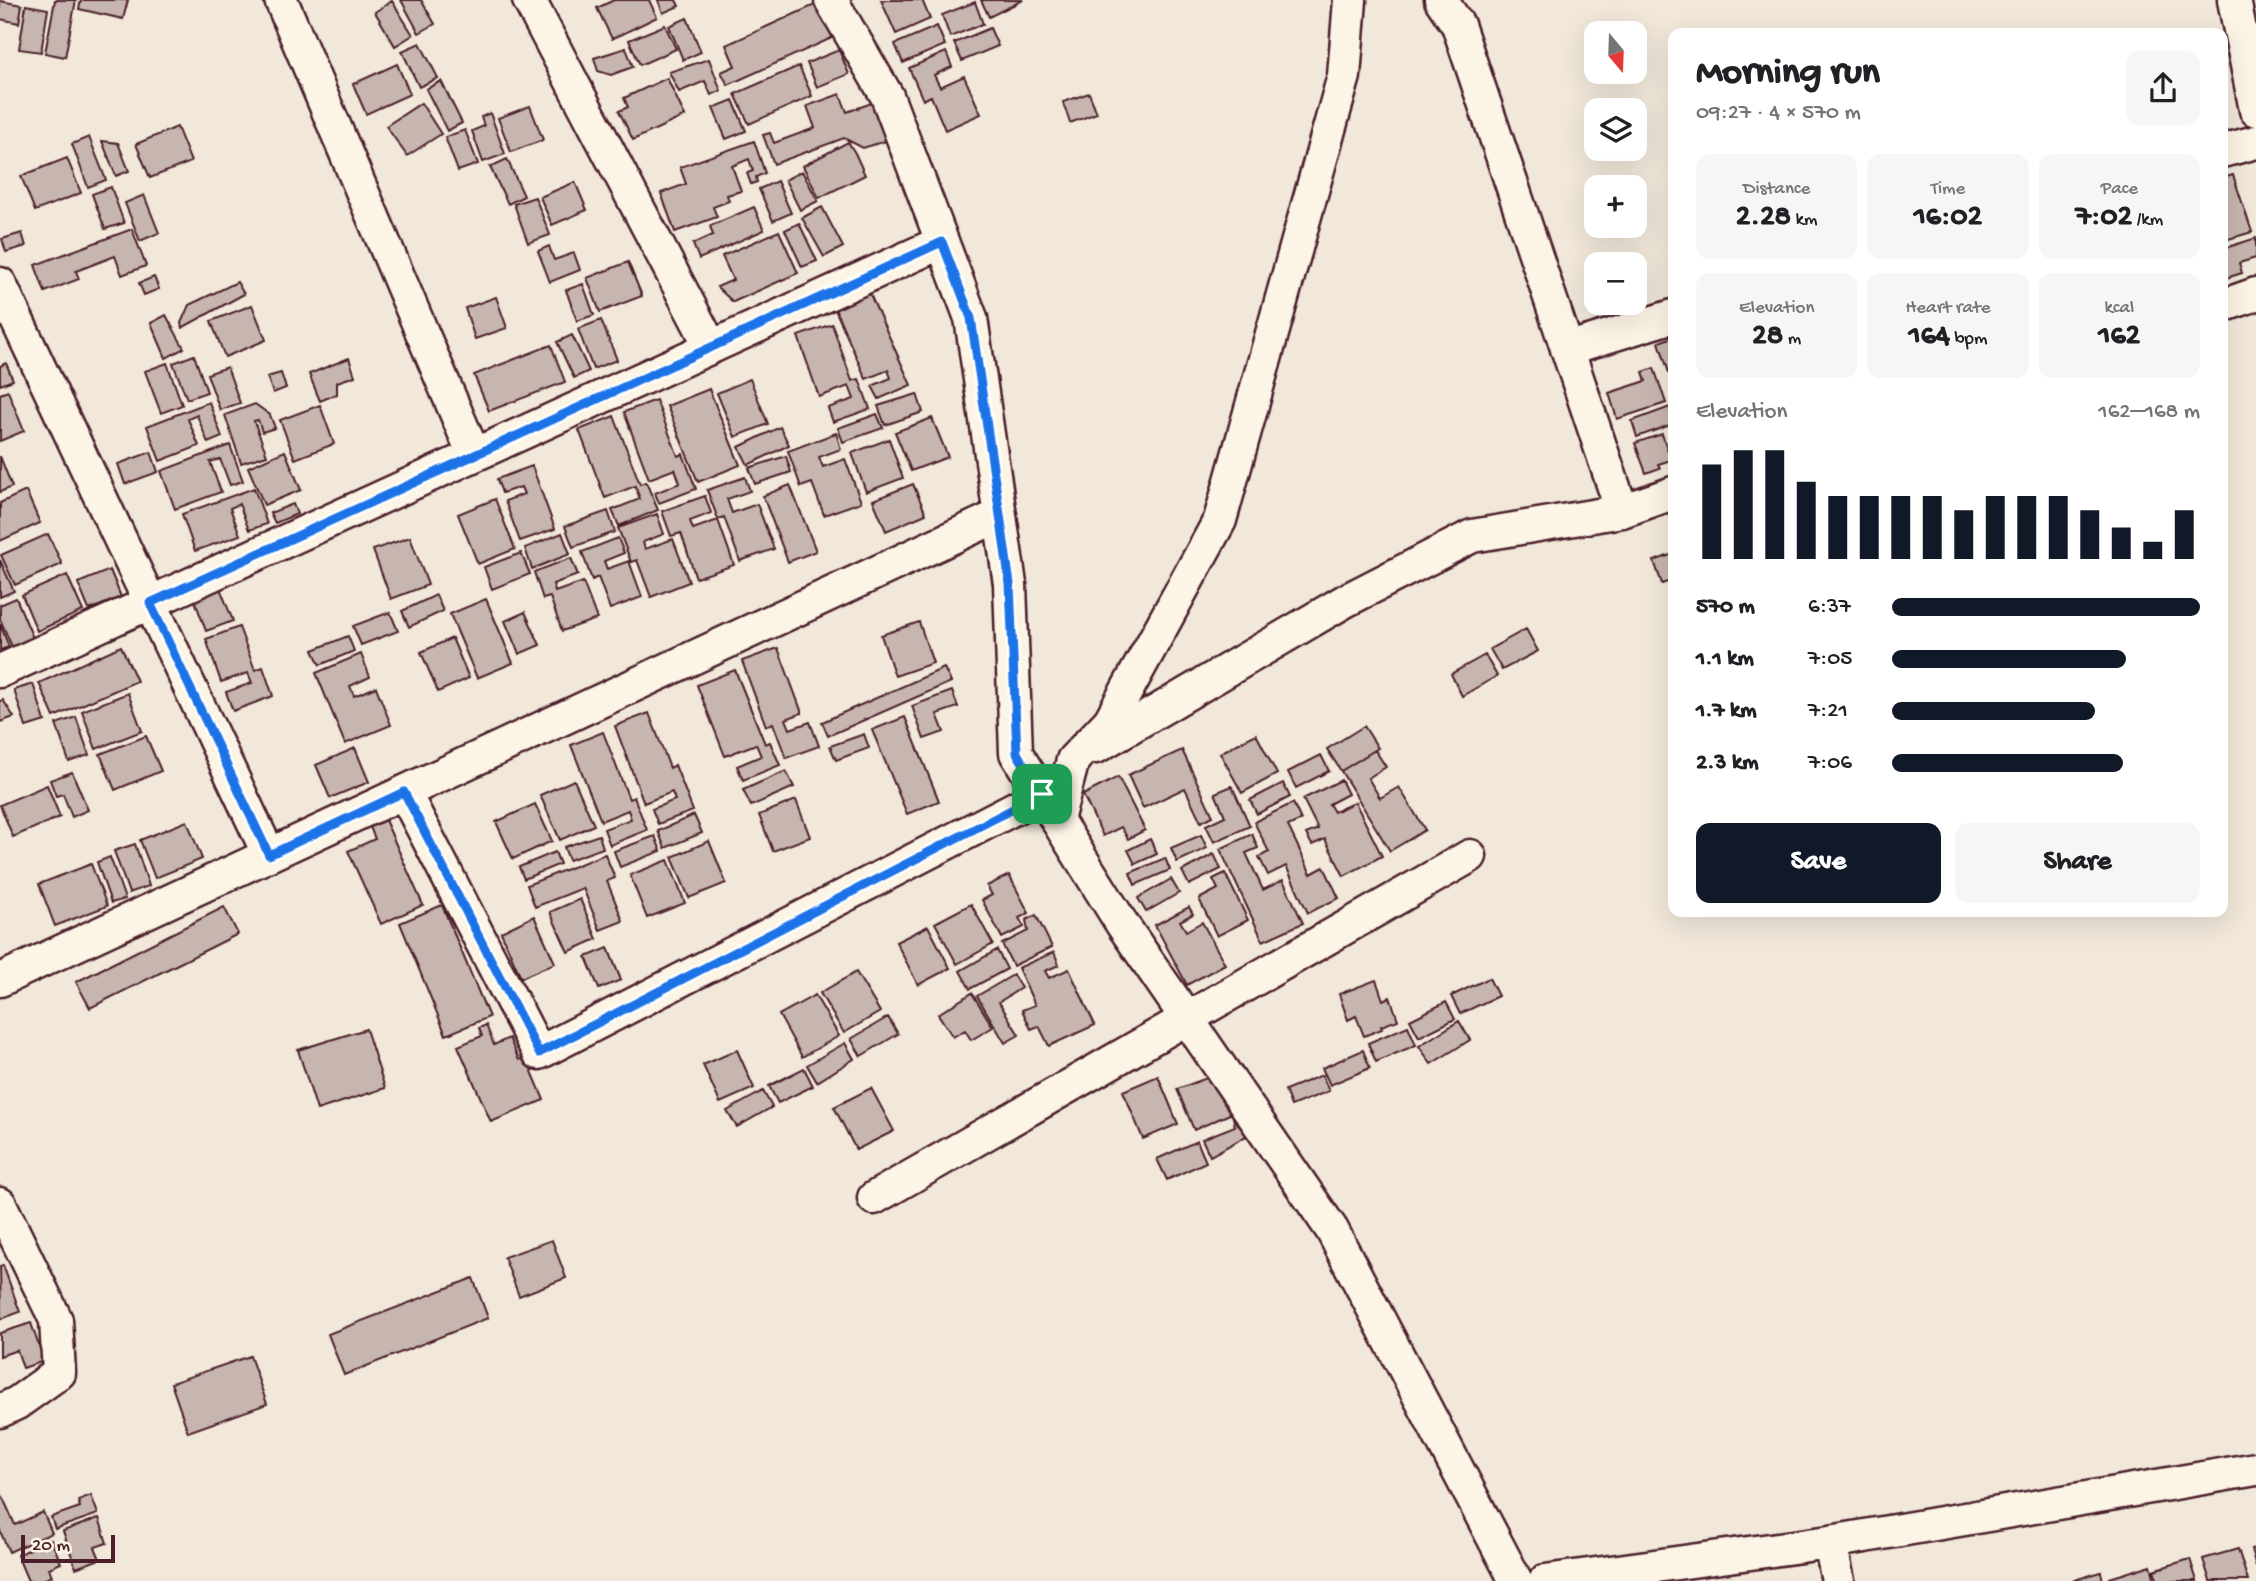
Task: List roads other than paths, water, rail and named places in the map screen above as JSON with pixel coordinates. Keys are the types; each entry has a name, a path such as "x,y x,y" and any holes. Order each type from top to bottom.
{"street":[{"path":"281,0 474,455"},
{"path":"529,0 711,347"},
{"path":"831,0 887,96 971,318 1010,584 1017,753 1122,924 1332,1230 1516,1581"},
{"path":"404,792 539,1053 1050,807 1073,760 1110,721 1220,520 1344,76 1350,0"},
{"path":"1441,0 1458,25 1622,511"},
{"path":"2234,0 2256,110"},
{"path":"2228,149 2256,142"},
{"path":"0,671 942,242"},
{"path":"0,284 269,855"},
{"path":"2228,304 2256,294"},
{"path":"1567,349 1668,318"},
{"path":"1073,760 1345,601 1472,536 1622,511 1668,496"},
{"path":"2,974 269,855 1000,515"},
{"path":"874,1198 1470,856"},
{"path":"0,1204 56,1320 59,1373 17,1403 0,1410"},
{"path":"1545,1581 1830,1542 2256,1469"},
{"path":"1830,1542 1838,1581"}]}
